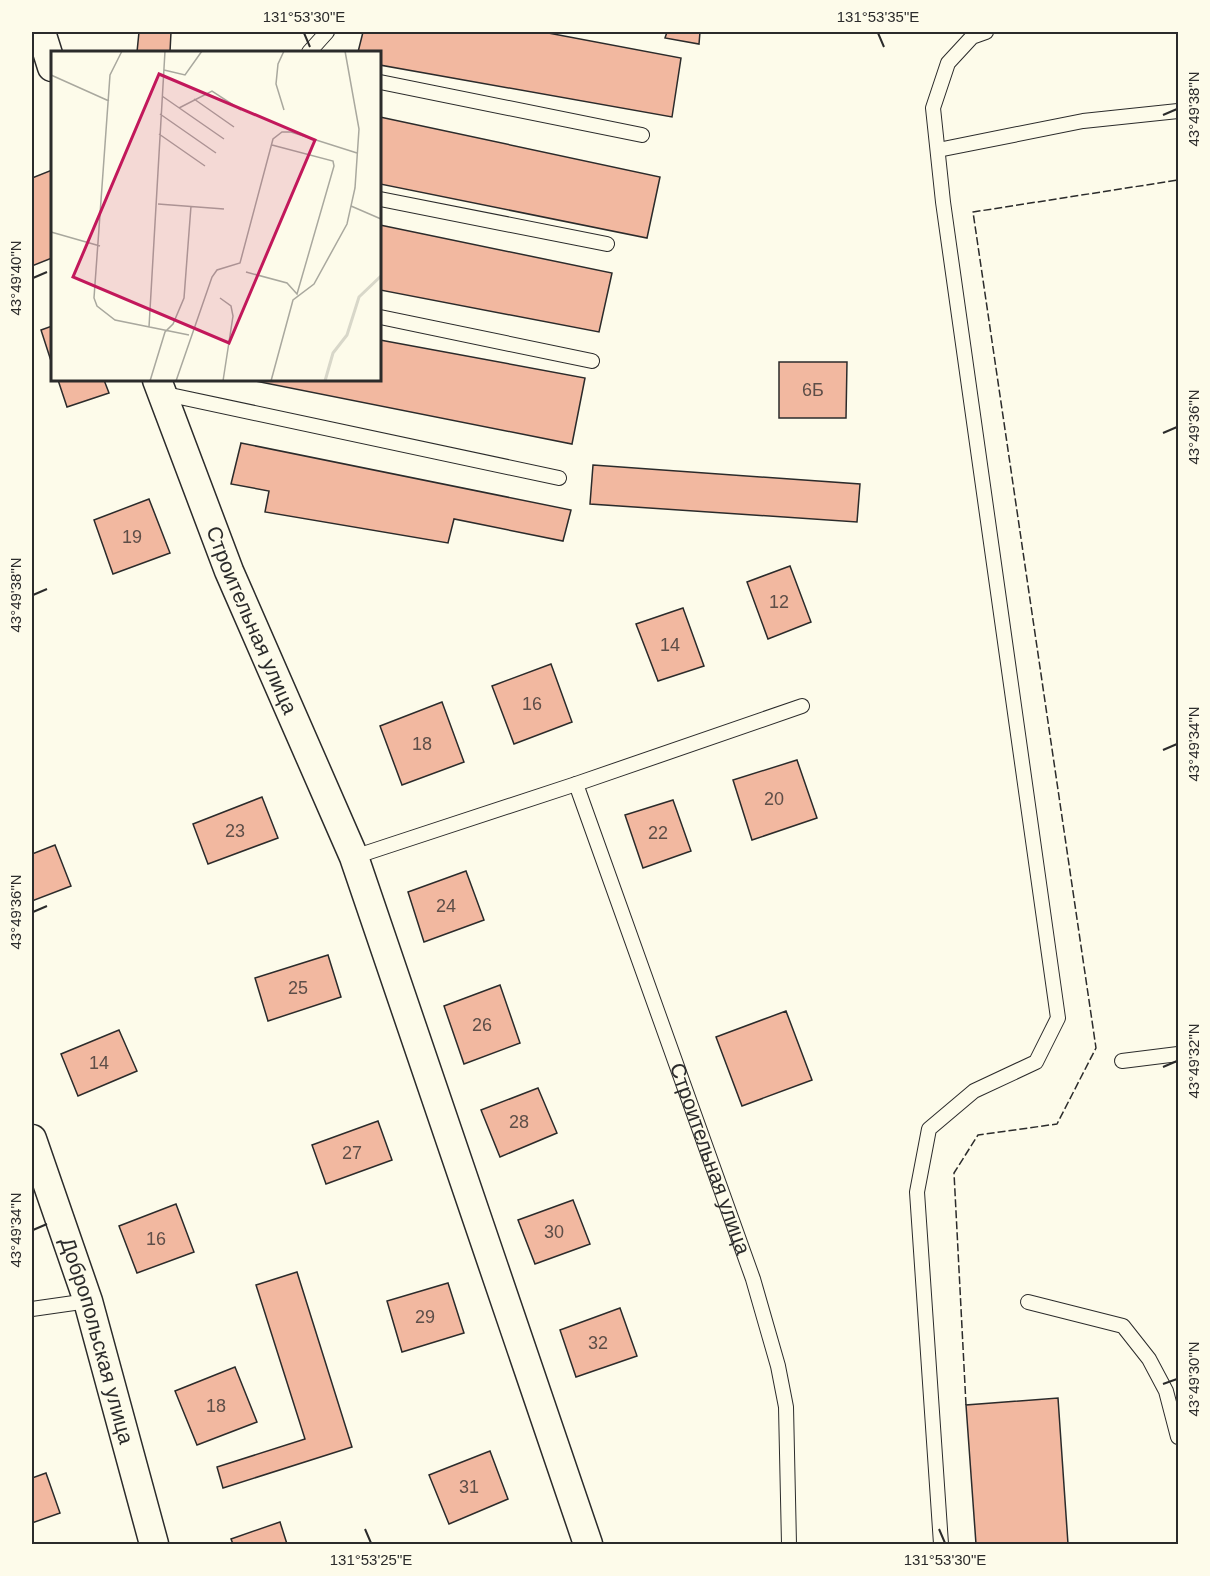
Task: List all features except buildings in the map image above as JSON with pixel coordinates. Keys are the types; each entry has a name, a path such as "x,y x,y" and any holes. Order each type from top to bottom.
{"street":[{"path":"41,32 51,64"},
{"name":"Строительная улица","path":"159,386 229,571 354,857 588,1545"},
{"name":"Добропольская улица","path":"32,1138 88,1302 154,1545"}],"lane":[{"path":"310,51 327,32"},
{"path":"941,1545 916,1192 929,1128 974,1090 1036,1062 1058,1018 943,202 933,108 948,63 972,37 986,32"},
{"path":"381,82 642,135"},
{"path":"938,150 1083,121 1179,111"},
{"path":"381,198 607,244"},
{"path":"381,317 592,361"},
{"path":"159,386 559,478"},
{"path":"354,857 802,706"},
{"name":"Строительная улица","path":"576,784 753,1279 778,1366 786,1407 789,1545"},
{"path":"1122,1061 1179,1054"},
{"path":"32,1309 88,1302"},
{"path":"1028,1302 1123,1326 1149,1359 1166,1391 1179,1437"}],"fence":[{"path":"966,1405 954,1173 978,1135 1057,1124 1096,1048 973,212 1178,180"}]}
